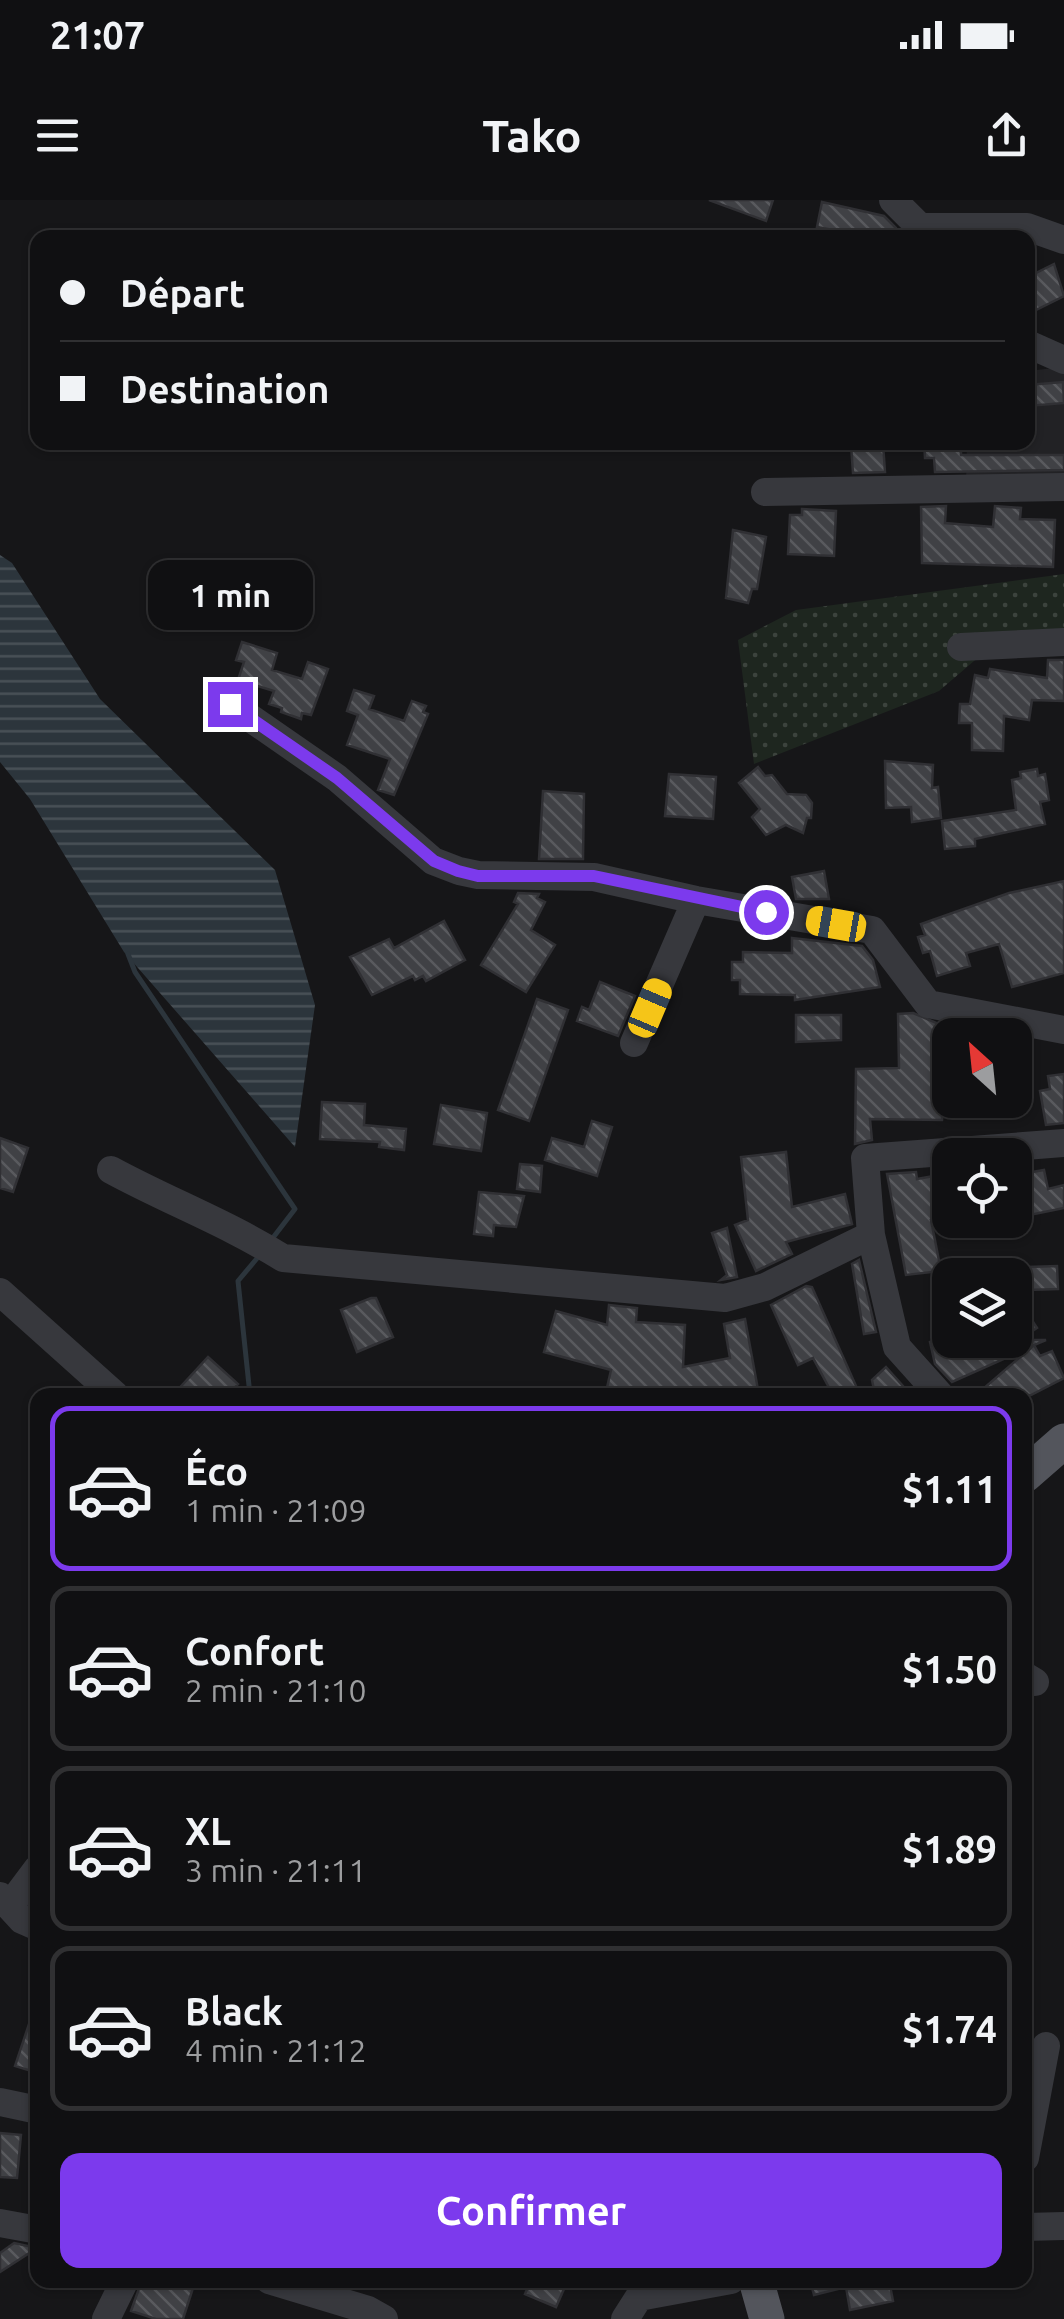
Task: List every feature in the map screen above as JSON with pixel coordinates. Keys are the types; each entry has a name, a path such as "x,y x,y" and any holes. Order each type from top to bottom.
{"main road":[{"path":"1032,1466 1064,1441"},
{"path":"758,2288 767,2319"}],"street":[{"path":"894,200 920,227 1033,230"},
{"path":"1035,231 1064,240"},
{"path":"1035,347 1064,360"},
{"path":"765,492 1064,487"},
{"path":"961,646 1064,642"},
{"path":"230,704 337,778 434,861 478,876 594,876 696,900 872,930 928,1004 1064,1030"},
{"path":"634,1044 696,900"},
{"path":"934,1388 897,1347 871,1235 865,1158 1064,1143"},
{"path":"111,1170 182,1208 228,1223 283,1258 725,1298 765,1287 871,1235"},
{"path":"0,1292 107,1388"},
{"path":"30,1876 6,1900 30,1924"},
{"path":"1032,2121 1046,2046"},
{"path":"0,2102 30,2108"},
{"path":"0,2223 30,2229"},
{"path":"1032,2227 1064,2226"},
{"path":"106,2319 120,2288"},
{"path":"295,2288 368,2310 384,2319"},
{"path":"625,2319 639,2297 688,2288"}],"shaded area":[{"path":"1054,368 1064,373 1064,482 966,482 967,450 1035,450 1035,370"},
{"path":"0,555 12,563 100,699 275,870 315,1005 295,1147 124,952 30,799 0,762"},
{"path":"1064,574 1064,642 988,649 939,691 754,764 738,640 796,610"}],"building":[{"path":"709,200 773,200 766,221"},
{"path":"822,202 884,216 896,228 833,230 817,227"},
{"path":"1054,264 1064,296 1035,310 1035,274"},
{"path":"1063,382 1064,403 1035,405 1035,384"},
{"path":"851,450 883,450 885,472 853,473"},
{"path":"924,450 961,450 961,455 1064,455 1064,470 935,472 934,458 925,458"},
{"path":"946,506 945,523 993,527 995,506 1021,508 1020,519 1055,520 1053,567 922,563 921,507"},
{"path":"802,509 836,511 834,556 788,554 790,515 802,515"},
{"path":"733,530 766,537 757,589 752,589 748,603 726,598"},
{"path":"242,642 277,653 272,670 302,679 308,662 328,669 311,715 302,713 301,719 281,712 282,708 269,704 274,691 238,680 244,662 236,660"},
{"path":"1048,660 1064,660 1064,701 1032,700 1029,720 1004,716 1003,751 972,750 972,723 959,723 960,704 970,704 975,675 988,678 990,669 1047,678"},
{"path":"354,690 374,696 369,709 404,721 412,701 426,706 423,712 428,714 394,795 378,790 390,759 347,745 358,715 347,711"},
{"path":"885,761 933,765 932,788 938,787 941,818 912,822 911,807 886,808"},
{"path":"758,767 765,776 772,775 787,794 806,795 812,803 811,818 807,818 803,833 786,825 766,835 752,817 760,809 739,783"},
{"path":"1037,769 1038,776 1045,774 1049,800 1040,802 1045,824 975,839 975,846 945,849 942,821 1016,810 1012,780 1021,778 1020,772"},
{"path":"669,774 716,777 713,819 665,816"},
{"path":"543,791 584,794 583,859 539,859"},
{"path":"824,871 829,899 796,899 792,877"},
{"path":"1064,881 1064,973 1012,987 999,944 966,953 970,966 937,976 930,951 923,953 918,937 925,935 921,924 1009,893"},
{"path":"518,893 539,894 537,898 545,902 531,930 555,945 526,992 481,965 518,904 514,902"},
{"path":"444,921 465,960 426,981 423,976 415,980 413,976 372,995 350,957 389,939 394,948"},
{"path":"792,938 862,946 873,960 880,987 795,1000 795,995 740,994 740,980 732,980 732,962 743,962 743,952 792,953"},
{"path":"600,982 635,996 618,1036 577,1021 582,1007 589,1010"},
{"path":"537,999 568,1010 529,1121 498,1110"},
{"path":"913,1013 932,1021 932,1118 942,1120 870,1119 872,1140 855,1144 856,1069 899,1068 898,1014"},
{"path":"796,1015 841,1015 841,1040 796,1042"},
{"path":"1064,1074 1064,1123 1046,1125 1040,1091 1050,1089 1048,1076"},
{"path":"322,1102 365,1104 364,1125 406,1129 404,1150 379,1147 380,1142 320,1139"},
{"path":"441,1105 487,1113 481,1151 434,1144"},
{"path":"592,1121 612,1127 597,1176 545,1160 552,1138 584,1147"},
{"path":"0,1138 28,1148 13,1192 0,1188"},
{"path":"786,1152 792,1207 845,1194 852,1224 786,1242 792,1254 756,1271 735,1225 748,1220 741,1157"},
{"path":"520,1164 542,1166 540,1192 517,1189"},
{"path":"1044,1170 1048,1189 1064,1185 1064,1208 1032,1215 1032,1172"},
{"path":"916,1172 917,1179 932,1176 932,1238 938,1258 932,1258 932,1272 906,1275 887,1174"},
{"path":"479,1192 524,1196 516,1227 494,1225 493,1236 474,1234"},
{"path":"727,1228 737,1277 721,1280 727,1275 712,1233"},
{"path":"859,1260 876,1332 864,1334 852,1264"},
{"path":"1057,1266 1058,1289 1032,1290 1032,1267"},
{"path":"806,1286 812,1287 857,1388 829,1388 813,1358 798,1365 771,1305"},
{"path":"376,1298 393,1337 357,1352 341,1310"},
{"path":"609,1305 637,1308 636,1322 685,1325 683,1367 730,1358 724,1324 745,1319 758,1388 607,1388 611,1370 544,1352 556,1311 607,1325"},
{"path":"1032,1340 1046,1340 1034,1345 1040,1356 1052,1351 1064,1378 1032,1394 1032,1388 984,1388 1019,1358 1032,1358"},
{"path":"208,1357 238,1384 234,1388 179,1388"},
{"path":"934,1358 1006,1358 952,1382"},
{"path":"886,1367 905,1388 874,1388 872,1380"},
{"path":"30,2021 30,2071 15,2066"},
{"path":"0,2133 21,2135 17,2178 0,2177"},
{"path":"14,2243 30,2246 30,2253 0,2272 0,2253"},
{"path":"139,2288 193,2288 183,2319 156,2319 131,2311"},
{"path":"528,2288 564,2288 556,2307 525,2294"},
{"path":"812,2288 842,2288 814,2295"},
{"path":"846,2288 891,2288 893,2301 850,2310"}],"waterway":[{"path":"128,954 135,972 295,1209 272,1239"},
{"path":"249,1388 238,1281 259,1256"},
{"path":"1032,2046 1038,2048"}],"route":[{"path":"230,704 337,778 434,861 458,871 478,876 594,876 766,912"}]}
